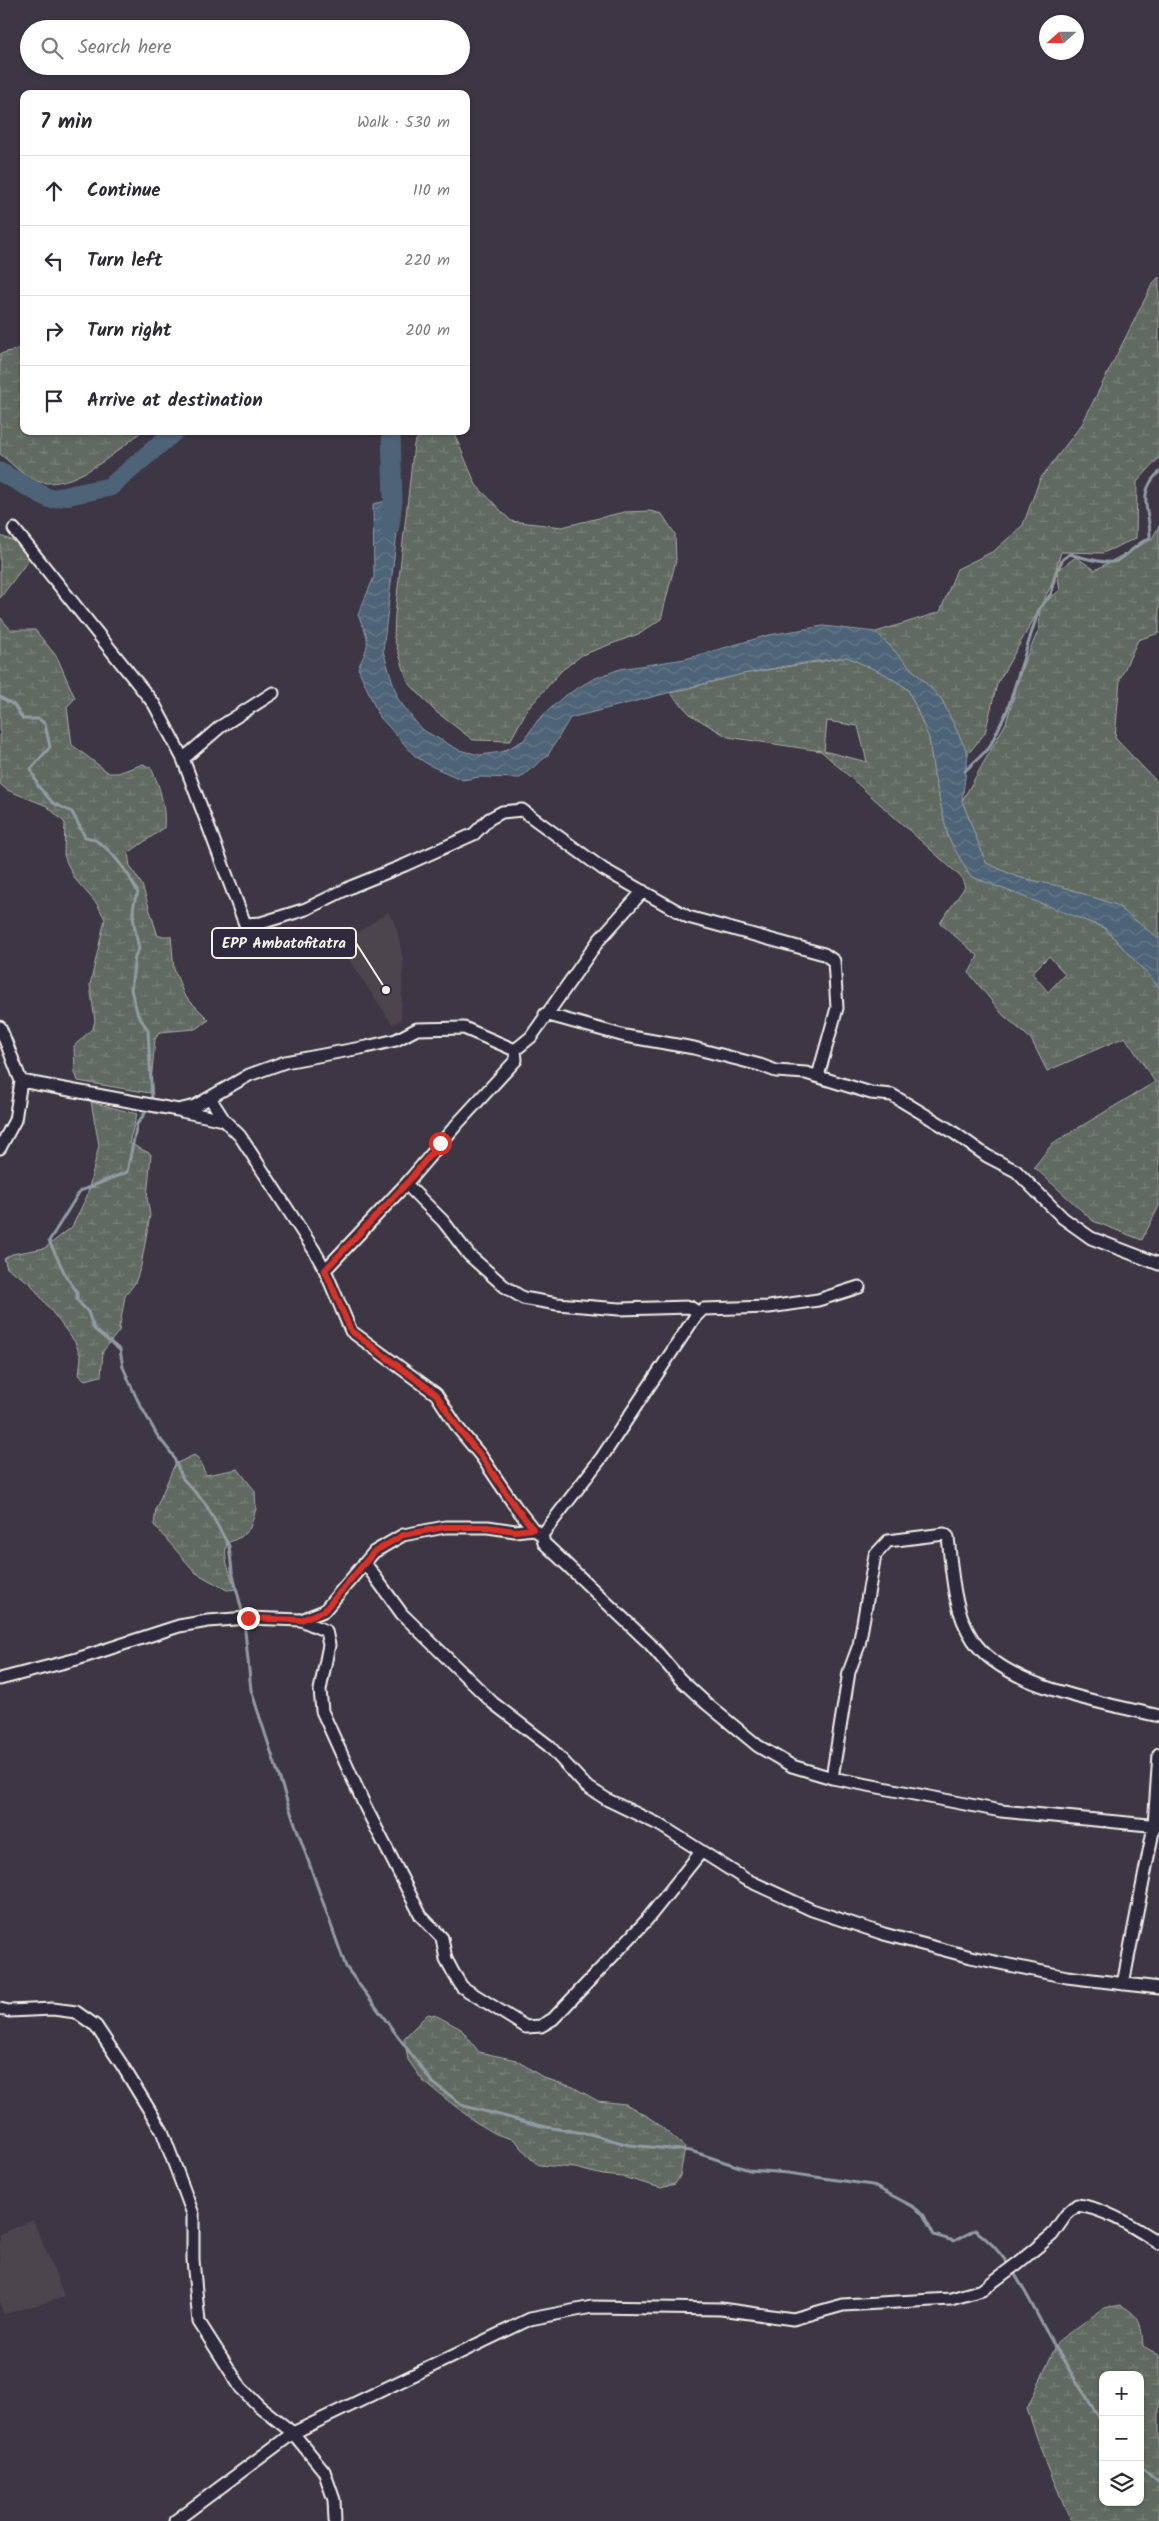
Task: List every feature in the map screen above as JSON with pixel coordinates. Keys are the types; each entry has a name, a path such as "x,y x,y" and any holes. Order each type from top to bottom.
{"street":[{"path":"14,529 154,704 183,758 245,924 261,923 306,909 353,886 474,834 489,819 502,812 522,810 603,869 688,917 824,954 834,961 837,1008 818,1076"},
{"path":"183,758 220,727 273,693"},
{"path":"515,1050 531,1036 599,940 643,891"},
{"path":"545,1014 625,1036 694,1048 776,1071 818,1076 872,1093 892,1095 950,1130 987,1156 1016,1171 1063,1218 1091,1238 1159,1264"},
{"path":"0,1027 21,1081 15,1120 0,1148"},
{"path":"178,1110 195,1106 249,1075 285,1062 396,1040 417,1028 464,1028 515,1050"},
{"path":"325,1270 406,1184 458,1123 516,1060 515,1050"},
{"path":"21,1081 224,1120"},
{"path":"210,1098 224,1120 240,1136 325,1270 351,1331 436,1394 458,1428 544,1542 650,1644 680,1679 758,1746 792,1766 832,1778 1001,1811 1157,1826"},
{"path":"406,1184 443,1221 469,1255 504,1286 523,1298 557,1304 619,1309 690,1307 699,1313"},
{"path":"538,1532 602,1457 703,1309 715,1307 769,1307 818,1300 859,1287"},
{"path":"301,1620 324,1611 374,1552 403,1535 445,1527 488,1527 538,1532"},
{"path":"832,1778 848,1672 859,1645 876,1555 888,1541 944,1534 948,1538 955,1594 960,1614 972,1639 988,1660 1046,1688 1159,1716"},
{"path":"364,1563 402,1614 493,1703 549,1746 586,1786 608,1800 660,1825 745,1879 812,1910 884,1934 971,1958 1067,1977 1159,1988"},
{"path":"0,1679 77,1659 179,1626 208,1621 248,1618 301,1620 326,1631 329,1645 320,1690 322,1711 365,1806 421,1916 442,1938 446,1959 462,1987 526,2027 541,2026 553,2019 645,1922 701,1852"},
{"path":"1123,1984 1157,1826 1159,1754"},
{"path":"0,2009 9,2011 53,2009 76,2012 96,2026 162,2131 173,2156 193,2214 192,2260 199,2322 242,2388 259,2406 293,2434 324,2471 334,2500 335,2521"},
{"path":"175,2521 293,2434 530,2319 592,2307 721,2309 793,2319 843,2305 951,2299 982,2290 1052,2235 1066,2215 1077,2205 1088,2206 1159,2242"}],"shaded area":[{"path":"388,912 397,929 403,961 401,1019 393,1025 339,945"},
{"path":"33,2220 65,2297 4,2314 0,2304 0,2234"}],"green space":[{"path":"1159,277 1159,458 1137,482 1136,538 1103,553 1061,552 1051,586 1040,607 1060,590 1057,571 1076,557 1095,570 1152,539 1159,526 1159,633 1138,640 1120,679 1115,738 1159,784 1159,939 1116,905 1063,887 1017,877 986,863 962,801 1006,723 1023,665 1039,629 1040,608 997,684 985,733 968,754 942,700 876,632 940,612 957,569 994,551 1023,525 1040,479 1082,424 1153,283"},
{"path":"20,348 20,435 137,435 105,460 74,477 58,482 44,483 30,478 0,454 0,354"},
{"path":"420,435 455,435 476,485 511,521 562,527 624,512 650,511 662,514 675,534 676,560 661,619 641,633 582,655 561,671 527,710 510,741 473,740 435,711 408,682 394,638 414,444"},
{"path":"0,536 17,542 28,554 27,562 0,598"},
{"path":"0,617 11,630 35,630 57,657 75,698 67,707 72,745 109,773 118,773 143,764 151,768 160,790 164,813 164,828 128,853 130,866 142,885 158,936 171,936 174,969 184,995 209,1020 195,1029 160,1032 155,1039 150,1093 78,1081 75,1072 74,1046 93,1028 95,1021 90,985 105,919 97,904 75,879 67,863 64,855 65,823 47,806 7,790 0,784"},
{"path":"847,657 885,674 908,689 929,738 934,774 948,837 970,876 1105,928 1159,987 1159,1206 1142,1240 1093,1221 1034,1167 1053,1143 1155,1082 1125,1037 1047,1071 1031,1039 1003,1015 969,973 978,956 940,923 965,887 961,877 821,751 728,737 691,715 670,693 742,674","holes":["827,721 858,726 867,762 824,751","1049,956 1065,974 1048,992 1032,973"]},
{"path":"91,1102 137,1114 129,1143 151,1154 147,1198 150,1215 141,1266 135,1283 125,1296 119,1331 103,1351 101,1376 85,1380 79,1375 81,1357 75,1342 30,1283 7,1268 4,1259 12,1254 45,1248 72,1227 87,1196 99,1145"},
{"path":"194,1455 198,1458 206,1475 238,1469 255,1491 256,1509 250,1528 241,1537 227,1543 226,1555 228,1566 236,1589 227,1590 196,1573 154,1525 156,1508 175,1464"},
{"path":"428,2014 437,2016 461,2029 479,2052 516,2060 544,2078 573,2087 598,2101 626,2104 652,2119 685,2147 680,2176 675,2184 661,2188 623,2177 603,2175 575,2168 539,2165 531,2159 515,2140 496,2134 474,2121 423,2081 408,2060 404,2038"},
{"path":"1121,2305 1133,2313 1139,2321 1143,2346 1159,2355 1159,2521 1071,2521 1044,2458 1027,2409 1058,2341 1104,2308"}],"water":[{"path":"401,498 383,651 398,699 421,729 459,750 480,755 502,752 524,740 538,720 563,697 593,679 620,669 685,659 769,635 823,626 876,632 942,700 968,754 962,801 986,863 1017,877 1063,887 1116,905 1159,939 1159,987 1105,928 970,876 948,837 934,774 929,738 908,689 885,674 847,657 742,674 570,718 548,755 520,778 479,777 463,780 431,766 415,756 379,716 358,668 367,646 367,637 358,615 374,577 373,504"}],"waterway":[{"path":"0,472 50,499 110,487 170,435"},
{"path":"390,526 393,500 391,435"},
{"path":"965,771 989,748 1007,711 1039,609 1051,594 1056,572 1063,559 1070,554 1087,559 1113,562 1150,538 1146,496 1152,480 1159,472"},
{"path":"0,697 14,705 23,719 39,719 45,724 50,747 31,769 38,786 53,803 72,812 85,837 93,839 109,851 123,868 138,893 133,913 139,949 135,956 131,990 138,1015 148,1030 152,1100"},
{"path":"148,1109 137,1124 127,1172 80,1191 49,1241 67,1278 77,1292 77,1300 88,1312 94,1329 120,1350 123,1367 137,1399 157,1435 172,1454 183,1479 205,1503 229,1546 232,1571 243,1615"},
{"path":"244,1621 251,1690 288,1804 346,1967 432,2082 464,2106 546,2127 590,2134 629,2145 691,2151 749,2170 788,2173 872,2185 912,2206 923,2214 934,2235 954,2241 975,2230 998,2251 1016,2275 1052,2341 1099,2417"},
{"path":"1144,2470 1159,2483"}],"place":[{"name":"EPP Ambatofitatra","path":"386,990"}],"route":[{"path":"248,1618 301,1620 324,1611 347,1581 374,1552 403,1535 445,1527 488,1527 515,1531 533,1529 481,1456 458,1428 436,1394 351,1331 325,1270 406,1184 440,1143"}]}
